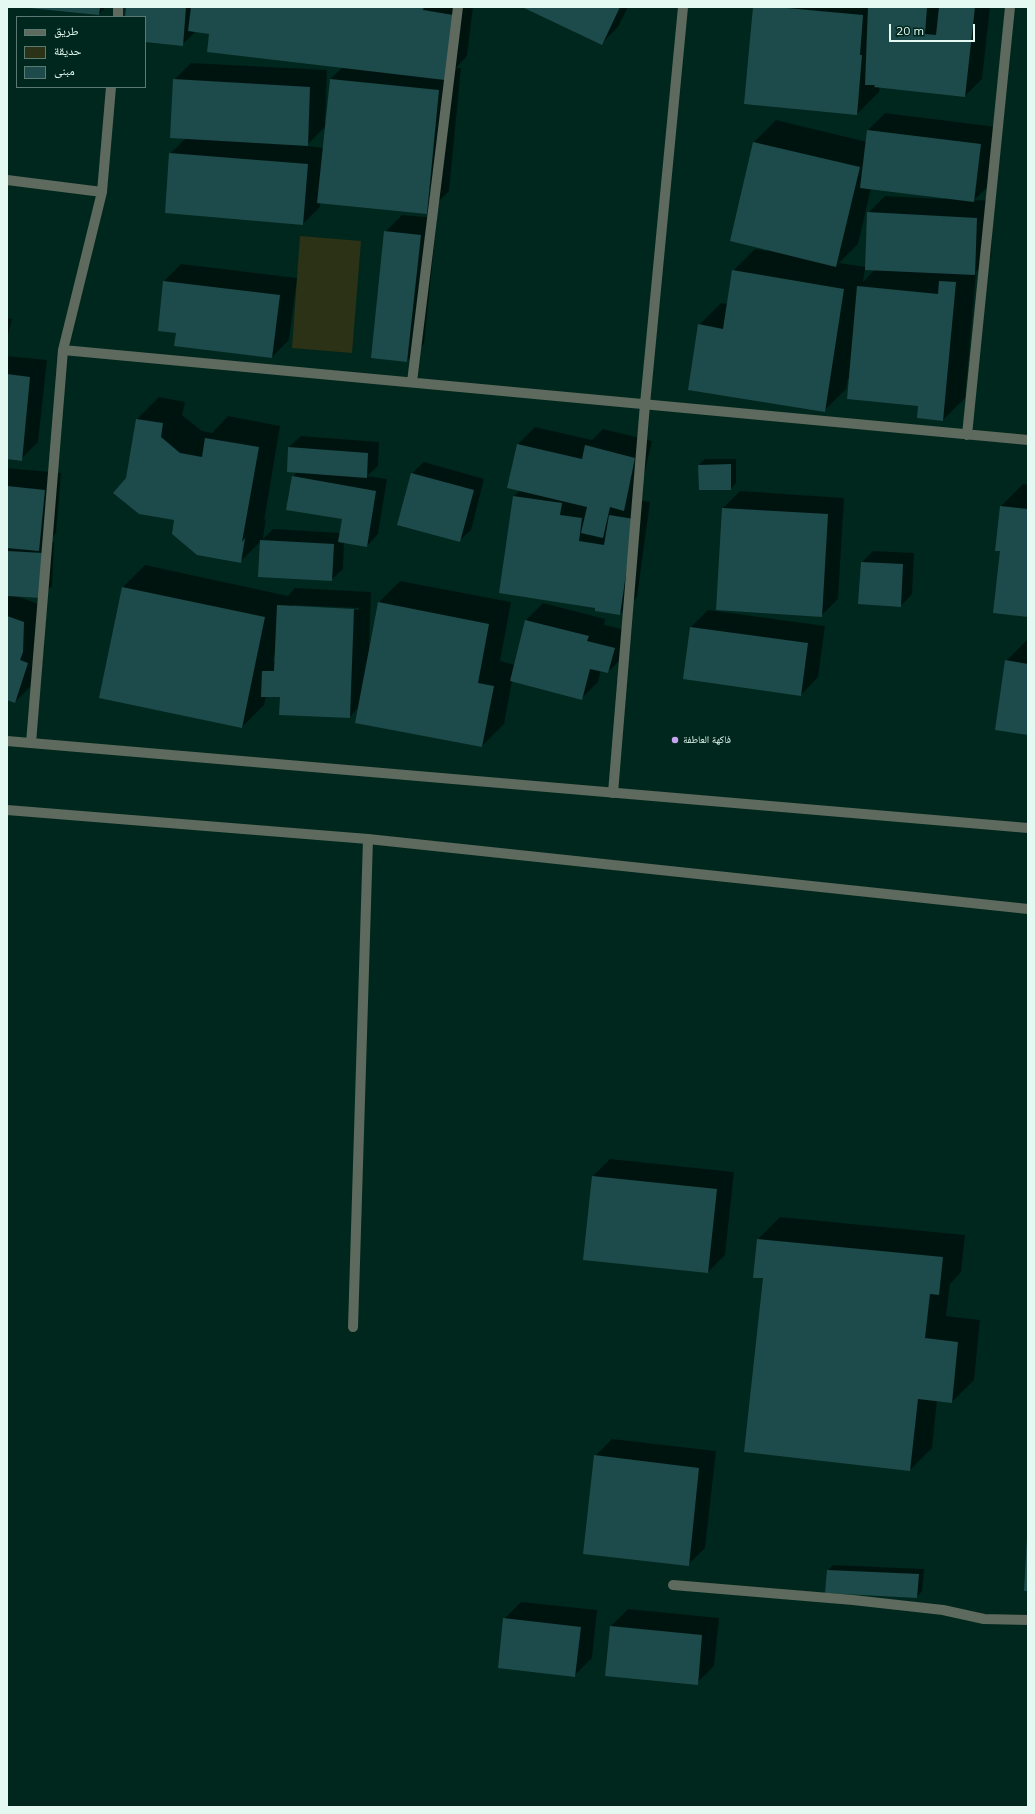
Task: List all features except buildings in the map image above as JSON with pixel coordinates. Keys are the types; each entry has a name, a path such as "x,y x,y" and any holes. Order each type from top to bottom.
{"street":[{"path":"412,382 458,7"},
{"path":"613,793 645,404 683,7"},
{"path":"967,435 1010,7"},
{"path":"32,743 63,350 102,192 111,88"},
{"path":"7,180 102,192"},
{"path":"63,350 1028,440"},
{"path":"7,741 1028,828"},
{"path":"7,810 368,839 1028,909"},
{"path":"353,1327 368,839"},
{"path":"673,1585 861,1601 943,1610 984,1619 1028,1620"}],"green space":[{"path":"300,236 361,241 352,353 292,348"}],"place":[{"name":"فاكهة العاطفة","path":"675,740"}]}
